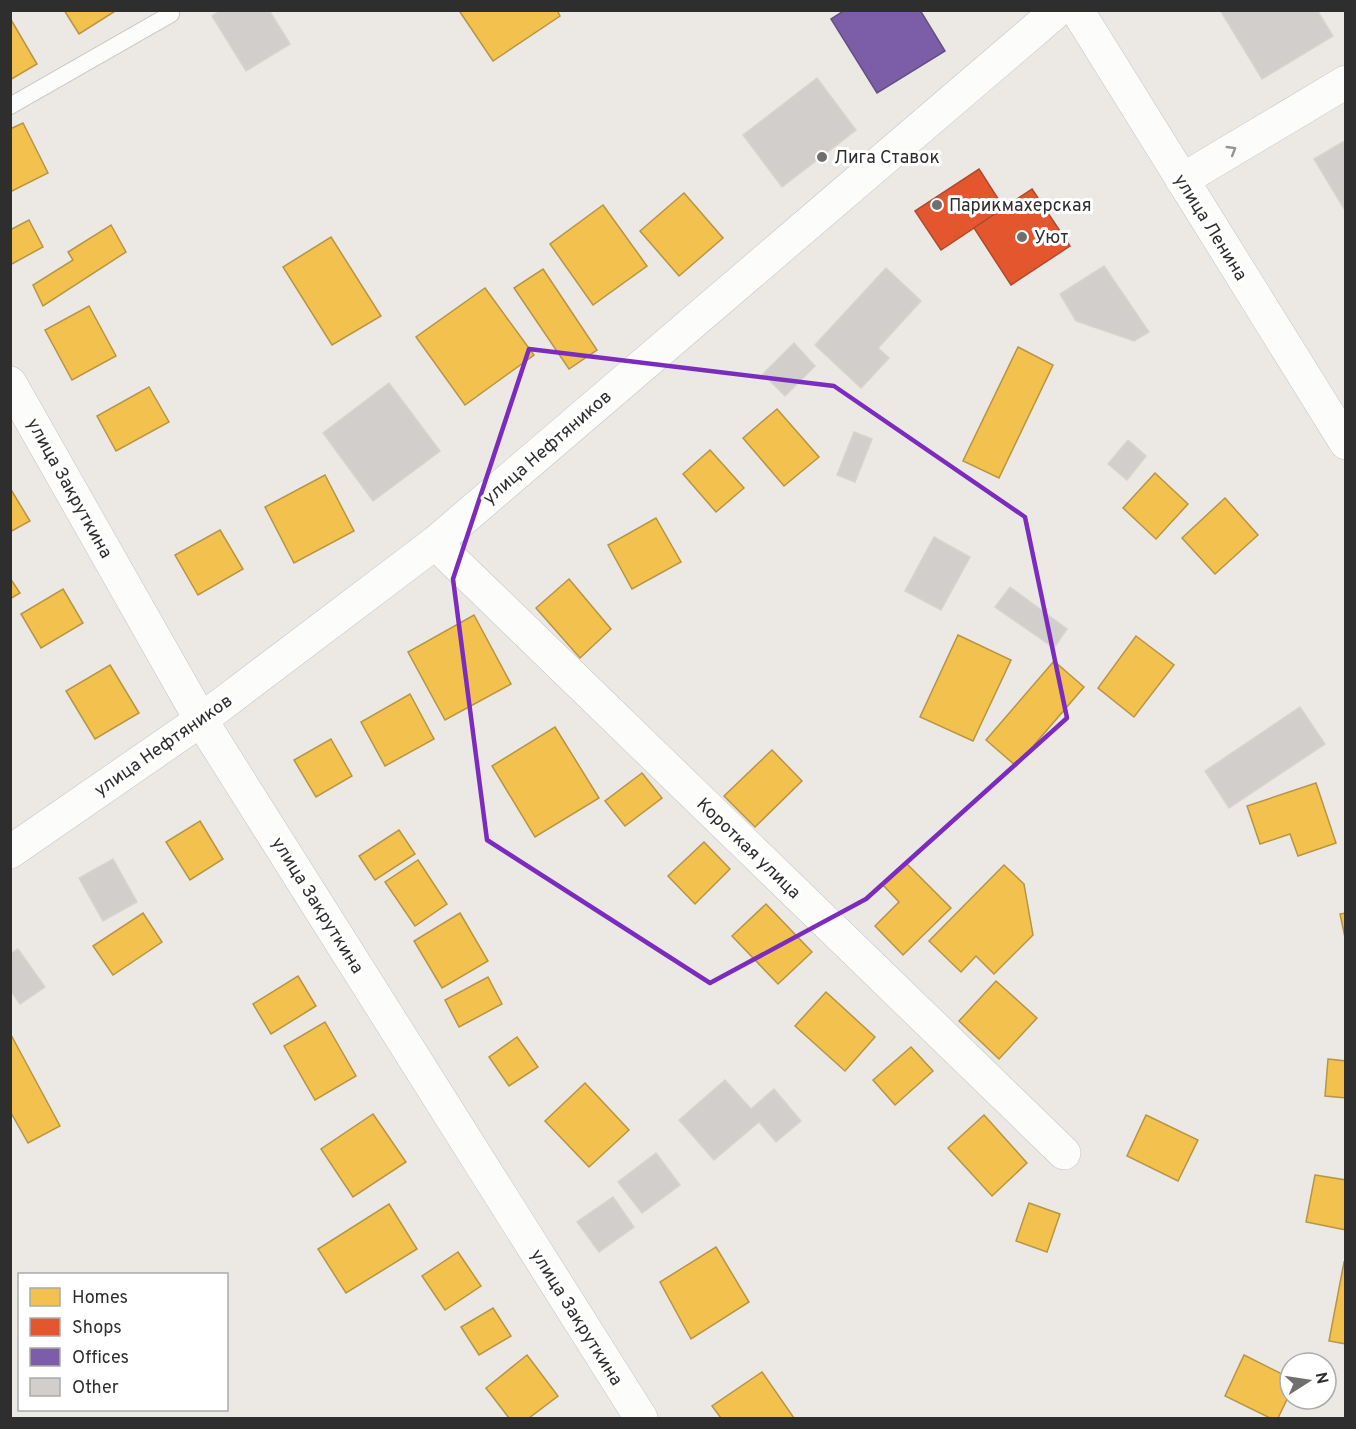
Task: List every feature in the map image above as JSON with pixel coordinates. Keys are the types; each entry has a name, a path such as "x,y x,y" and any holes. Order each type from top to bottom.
{"street":[{"name":"улица Нефтяников","path":"10,852 201,720 435,543 1058,10"},
{"name":"улица Ленина","path":"1077,10 1346,443"},
{"path":"1182,180 1346,82"},
{"name":"улица Закруткина","path":"10,383 201,720 641,1419"},
{"name":"Короткая улица","path":"435,543 1064,1153"}],"lane":[{"path":"10,106 171,14"}],"highlighted area":[{"path":"529,349 834,386 1025,517 1067,718 866,899 710,983 487,840 453,579"}],"building: Homes":[{"path":"64,10 117,10 79,34"},
{"path":"462,10 557,10 560,16 493,61 460,12"},
{"path":"10,18 37,64 10,80"},
{"path":"23,123 48,173 10,192 10,129"},
{"path":"684,193 723,238 679,276 640,231"},
{"path":"603,205 647,266 593,305 550,244"},
{"path":"29,220 43,247 10,265 10,230"},
{"path":"111,225 126,252 43,306 33,285 73,260 68,252"},
{"path":"331,237 381,316 332,345 283,267"},
{"path":"543,269 597,350 569,369 514,288"},
{"path":"485,288 534,355 465,405 416,337"},
{"path":"89,306 116,356 72,380 45,330"},
{"path":"1018,347 1053,365 999,478 963,461"},
{"path":"149,387 169,422 116,451 97,416"},
{"path":"777,409 819,457 784,486 743,438"},
{"path":"710,450 744,488 716,512 683,474"},
{"path":"1155,473 1188,504 1156,539 1123,508"},
{"path":"325,475 354,531 294,563 265,507"},
{"path":"10,488 30,521 10,532"},
{"path":"1225,498 1258,535 1215,574 1182,538"},
{"path":"656,518 681,562 632,589 608,545"},
{"path":"220,530 243,569 198,595 175,555"},
{"path":"10,578 20,593 10,599"},
{"path":"569,579 611,629 580,658 536,608"},
{"path":"63,589 83,623 41,648 21,614"},
{"path":"474,615 511,684 445,720 408,652"},
{"path":"958,635 1011,660 973,741 920,717"},
{"path":"1136,636 1174,665 1134,717 1098,688"},
{"path":"1054,661 1084,687 1016,766 986,740"},
{"path":"110,665 139,713 95,739 66,691"},
{"path":"410,694 434,739 385,766 361,722"},
{"path":"555,727 599,798 535,837 492,766"},
{"path":"331,739 352,776 316,797 294,760"},
{"path":"772,750 802,781 755,827 724,796"},
{"path":"642,773 662,798 625,826 605,801"},
{"path":"1316,783 1336,843 1298,856 1290,834 1260,844 1247,806"},
{"path":"200,821 223,859 190,880 166,842"},
{"path":"399,830 415,854 375,880 359,856"},
{"path":"704,842 730,869 695,904 668,876"},
{"path":"418,860 447,904 415,926 385,882"},
{"path":"906,863 951,908 903,955 875,926 899,902 883,885"},
{"path":"1004,865 1024,884 1033,935 994,974 976,956 961,972 929,941"},
{"path":"766,904 812,952 778,984 732,936"},
{"path":"143,913 162,942 113,975 93,946"},
{"path":"460,913 488,961 442,988 414,941"},
{"path":"1346,913 1346,942 1340,914"},
{"path":"298,976 316,1006 271,1034 253,1004"},
{"path":"488,977 502,1004 459,1027 445,1000"},
{"path":"996,981 1037,1018 999,1059 959,1021"},
{"path":"826,992 875,1037 845,1071 795,1026"},
{"path":"325,1022 356,1076 315,1100 284,1046"},
{"path":"10,1033 60,1126 28,1143 10,1111"},
{"path":"517,1037 538,1067 509,1086 489,1057"},
{"path":"911,1047 933,1071 895,1105 873,1080"},
{"path":"1328,1059 1346,1061 1346,1098 1325,1096"},
{"path":"585,1083 629,1130 589,1167 545,1121"},
{"path":"373,1114 406,1162 353,1197 321,1149"},
{"path":"984,1115 1027,1163 992,1196 948,1148"},
{"path":"1146,1115 1198,1140 1178,1181 1127,1156"},
{"path":"1315,1175 1346,1180 1346,1230 1306,1222"},
{"path":"1029,1203 1060,1214 1047,1252 1016,1241"},
{"path":"389,1204 417,1249 346,1293 318,1249"},
{"path":"716,1247 749,1302 691,1339 660,1282"},
{"path":"458,1252 481,1286 445,1310 422,1276"},
{"path":"1344,1262 1346,1263 1346,1344 1329,1341"},
{"path":"493,1308 511,1336 479,1355 461,1327"},
{"path":"527,1355 558,1396 529,1418 509,1418 486,1388"},
{"path":"1244,1355 1278,1372 1278,1411 1281,1411 1278,1418 1270,1418 1225,1396"},
{"path":"762,1372 794,1418 721,1418 712,1406"}],"building: Shops":[{"path":"979,169 1004,208 941,250 915,211"},
{"name":"Уют","path":"1032,189 1070,246 1011,285 974,228"}],"building: Offices":[{"path":"845,10 920,10 945,51 877,93 831,19"}],"building: Other":[{"path":"221,10 269,10 290,44 246,71 212,16"},
{"path":"1220,10 1317,10 1333,36 1262,79"},
{"path":"817,78 856,130 782,187 743,135"},
{"path":"1346,140 1346,212 1314,159"},
{"path":"1104,266 1149,332 1134,341 1076,321 1060,294"},
{"path":"886,268 921,301 878,348 889,358 861,388 815,345"},
{"path":"794,343 815,366 785,396 763,374"},
{"path":"389,383 440,451 373,501 323,433"},
{"path":"854,432 872,439 855,482 837,475"},
{"path":"1128,440 1146,456 1127,480 1108,464"},
{"path":"934,537 970,557 941,610 905,591"},
{"path":"1010,587 1067,629 1054,648 995,607"},
{"path":"1300,707 1325,744 1229,808 1205,771"},
{"path":"113,859 137,902 103,921 79,878"},
{"path":"18,949 45,987 20,1004 10,990 10,954"},
{"path":"725,1080 751,1109 774,1089 801,1121 776,1142 759,1122 714,1160 679,1120"},
{"path":"656,1153 680,1185 642,1213 618,1182"},
{"path":"613,1197 634,1227 599,1252 577,1222"}],"place":[{"name":"Лига Ставок","path":"822,157"},
{"name":"Парикмахерская","path":"937,205"},
{"name":"Уют","path":"1022,237"}]}
